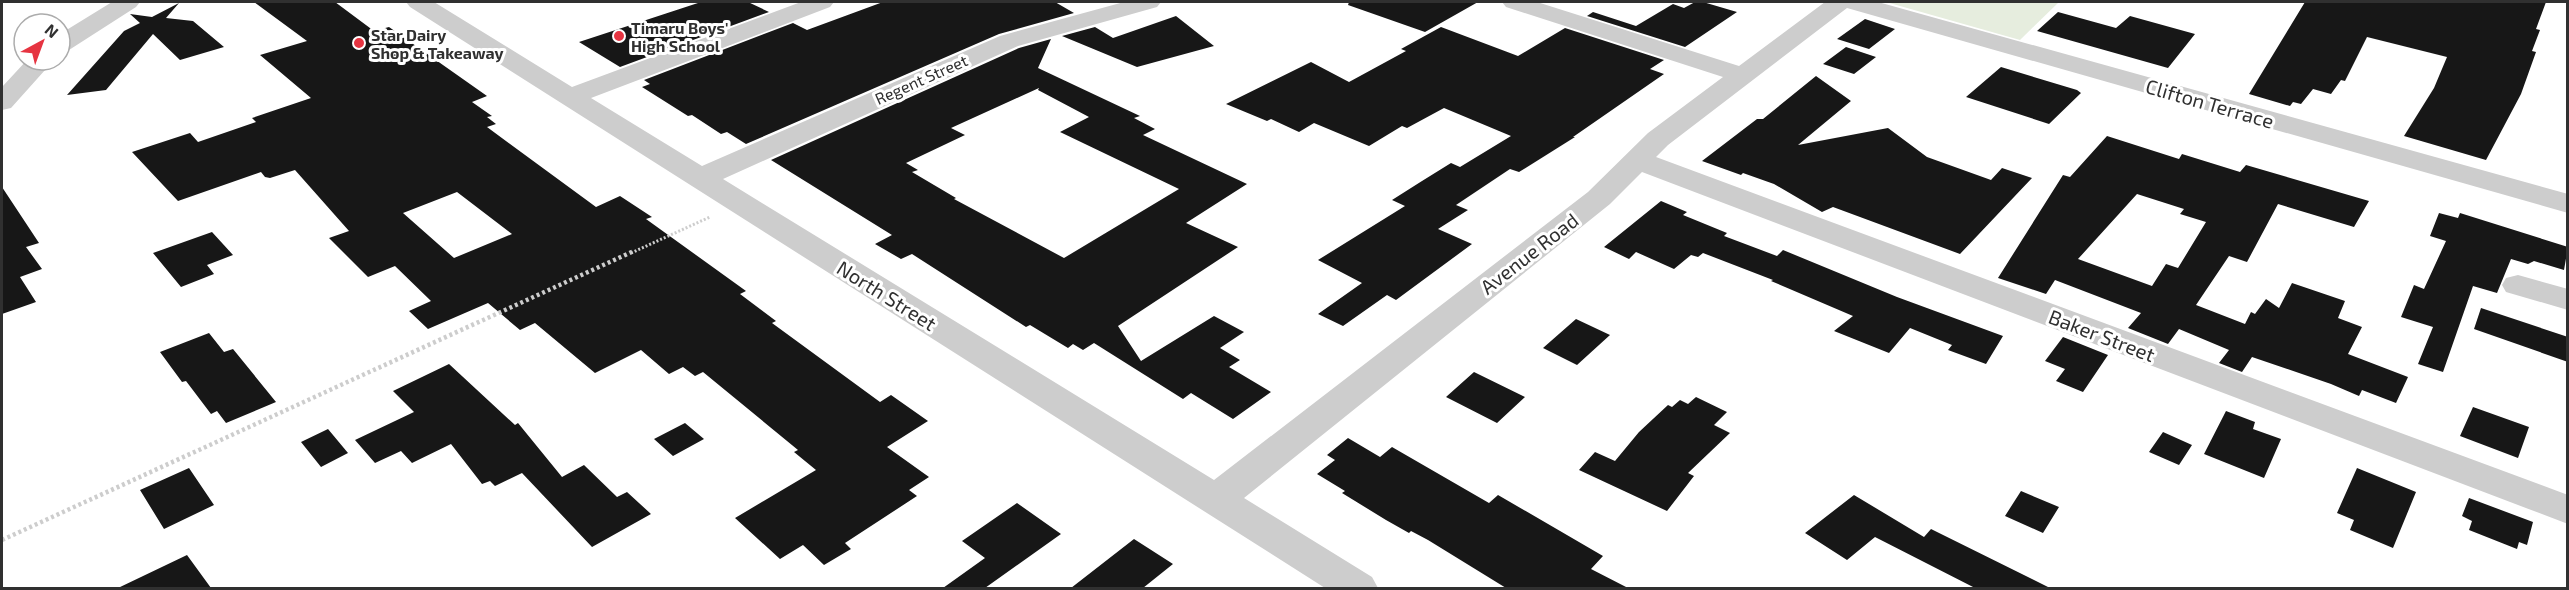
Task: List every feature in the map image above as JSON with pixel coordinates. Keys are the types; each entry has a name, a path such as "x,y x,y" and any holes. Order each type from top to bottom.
{"street":[{"path":"72,37 128,2"},
{"name":"North Street","path":"418,2 1357,588"},
{"path":"569,97 822,2"},
{"name":"Regent Street","path":"700,178 1009,41 1149,2"},
{"path":"1514,2 1742,75"},
{"name":"Avenue Road","path":"1215,500 1599,198 1658,139 1839,2"},
{"name":"Clifton Terrace","path":"1853,2 2566,195"},
{"path":"2,102 30,72"},
{"name":"Baker Street","path":"1637,160 2568,510"},
{"path":"2518,285 2568,300"}],"path":[{"path":"2,540 741,203"}],"green space":[{"path":"1886,2 2059,2 2020,40"}],"building":[{"path":"254,2 335,2 374,31 389,27 487,96 472,102 492,116 487,117 496,124 487,127 596,207 620,196 652,217 646,219 746,291 740,294 776,321 772,323 880,402 891,395 928,421 887,447 929,477 909,490 917,496 845,543 851,549 824,565 803,545 780,559 735,518 816,470 794,452 798,450 703,372 695,376 683,367 669,374 641,350 595,373 535,323 520,330 488,303 428,329 409,311 431,301 395,266 368,277 329,238 349,231 295,170 270,178 265,177 261,172 178,201 132,152 190,133 198,142 256,122 252,118 311,98 260,55 307,41","holes":["457,192 512,234 454,258 403,213"]},
{"path":"701,2 748,2 769,12 620,67 579,42"},
{"path":"883,2 1055,2 1074,13 999,34 746,144 727,132 721,134 692,115 688,116 642,87 650,84 644,80 793,23 807,30"},
{"path":"1349,2 1478,2 1425,32 1348,5"},
{"path":"1695,2 1703,2 1737,12 1685,47 1587,16 1593,12 1636,26 1673,4 1684,8"},
{"path":"2305,2 2546,2 2536,29 2540,30 2532,51 2536,52 2521,94 2486,160 2404,136 2434,88 2447,57 2367,37 2345,81 2341,80 2331,94 2313,89 2301,104 2293,102 2290,106 2249,94"},
{"path":"179,3 166,18 193,21 224,47 180,60 153,34 106,90 67,95 124,31 140,23 130,14 152,17"},
{"path":"2058,12 2116,28 2130,16 2195,34 2168,68 2037,31"},
{"path":"1176,16 1214,46 1137,67 1062,36 1095,27 1113,38"},
{"path":"1865,19 1895,29 1869,49 1837,39"},
{"path":"1441,27 1518,56 1565,28 1664,60 1650,69 1664,74 1573,137 1575,137 1519,172 1510,169 1456,205 1468,210 1438,229 1472,244 1396,300 1387,295 1343,326 1318,314 1362,283 1318,260 1405,206 1392,200 1451,163 1460,167 1511,136 1444,108 1407,128 1402,126 1369,146 1314,123 1299,132 1271,119 1267,121 1226,104 1311,62 1349,82 1406,51 1401,49"},
{"path":"1051,39 1038,68 1140,116 1134,118 1155,129 1143,135 1247,184 1186,223 1238,247 1118,326 1141,361 1214,316 1244,332 1220,348 1240,360 1229,367 1271,392 1233,419 1191,393 1183,399 1094,343 1083,350 1073,344 1068,348 1030,325 1026,327 912,254 901,259 875,244 892,235 771,160 1019,48","holes":["1039,88 1038,90 1089,117 1060,132 1179,189 1064,258 954,199 956,198 912,172 918,170 906,163 965,135 951,128"]},
{"path":"1846,47 1876,57 1854,74 1823,64"},
{"path":"2001,67 2081,93 2049,124 1966,97"},
{"path":"1816,76 1851,101 1798,145 1888,128 1927,157 1991,180 2002,168 2032,178 1960,254 1833,207 1822,212 1774,184 1702,161 1757,119 1763,119"},
{"path":"2107,136 2179,159 2182,154 2240,172 2246,165 2369,201 2354,227 2278,204 2247,262 2229,256 2196,305 2245,324 2251,312 2255,314 2266,299 2279,308 2292,283 2345,301 2338,318 2362,327 2348,354 2408,377 2396,403 2362,390 2359,396 2252,357 2242,372 2219,363 2229,350 2179,329 2168,344 2128,328 2141,313 2055,280 2046,294 1998,278 2063,175 2070,177","holes":["2137,194 2184,209 2180,214 2206,222 2178,268 2166,264 2152,286 2078,259"]},
{"path":"2,187 39,243 26,247 42,269 20,277 36,302 2,314"},
{"path":"1661,201 1687,212 1683,215 1727,233 1724,236 1777,256 1783,250 1897,297 2003,336 1986,364 1948,350 1952,345 1910,328 1889,353 1834,331 1853,316 1771,281 1773,280 1703,253 1698,257 1691,255 1674,269 1636,252 1629,259 1604,247"},
{"path":"2439,213 2458,218 2460,213 2568,247 2564,270 2534,261 2528,264 2511,259 2497,293 2473,286 2443,372 2418,364 2433,327 2401,317 2414,285 2424,289 2446,241 2430,236"},
{"path":"212,232 233,255 207,265 214,274 181,287 153,253"},
{"path":"2481,308 2568,337 2568,362 2474,329"},
{"path":"1576,319 1610,335 1577,365 1543,348"},
{"path":"209,333 224,352 233,349 276,402 226,423 217,411 211,414 186,381 182,382 160,352"},
{"path":"2063,337 2108,355 2083,392 2056,381 2065,369 2045,361"},
{"path":"449,364 515,425 518,423 562,477 584,465 617,497 627,492 651,514 592,547 522,473 495,486 490,481 482,484 451,444 412,463 401,451 375,463 355,440 414,412 393,391"},
{"path":"1474,372 1525,397 1497,423 1446,397"},
{"path":"1696,397 1727,412 1714,425 1730,433 1688,473 1694,476 1667,511 1579,470 1595,452 1615,461 1639,432 1668,405 1672,407 1680,400 1688,404"},
{"path":"2473,407 2529,427 2518,458 2460,436"},
{"path":"2226,411 2255,422 2253,429 2281,439 2264,478 2204,454"},
{"path":"685,423 704,439 673,456 654,439"},
{"path":"328,429 348,453 321,467 301,442"},
{"path":"2163,432 2192,445 2179,465 2149,452"},
{"path":"1348,438 1380,457 1392,447 1489,503 1498,495 1603,556 1591,569 1628,588 1506,588 1428,540 1411,531 1409,533 1386,520 1342,493 1345,491 1317,474 1335,460 1327,455"},
{"path":"189,468 214,505 164,529 140,490"},
{"path":"2357,468 2416,492 2393,548 2350,530 2354,520 2337,513"},
{"path":"2021,491 2059,507 2043,533 2005,516"},
{"path":"1854,495 1924,537 1931,529 2050,588 1975,588 1875,537 1847,560 1805,533"},
{"path":"2469,498 2533,522 2527,545 2519,542 2517,549 2469,530 2472,521 2462,516"},
{"path":"1017,503 1061,534 985,588 943,588 985,558 962,541"},
{"path":"1134,539 1173,564 1143,588 1071,588"},
{"path":"187,555 211,588 118,588"}],"place":[{"name":"Timaru Boys' High School","path":"619,36"},
{"name":"Star Dairy Shop & Takeaway","path":"359,43"}]}
